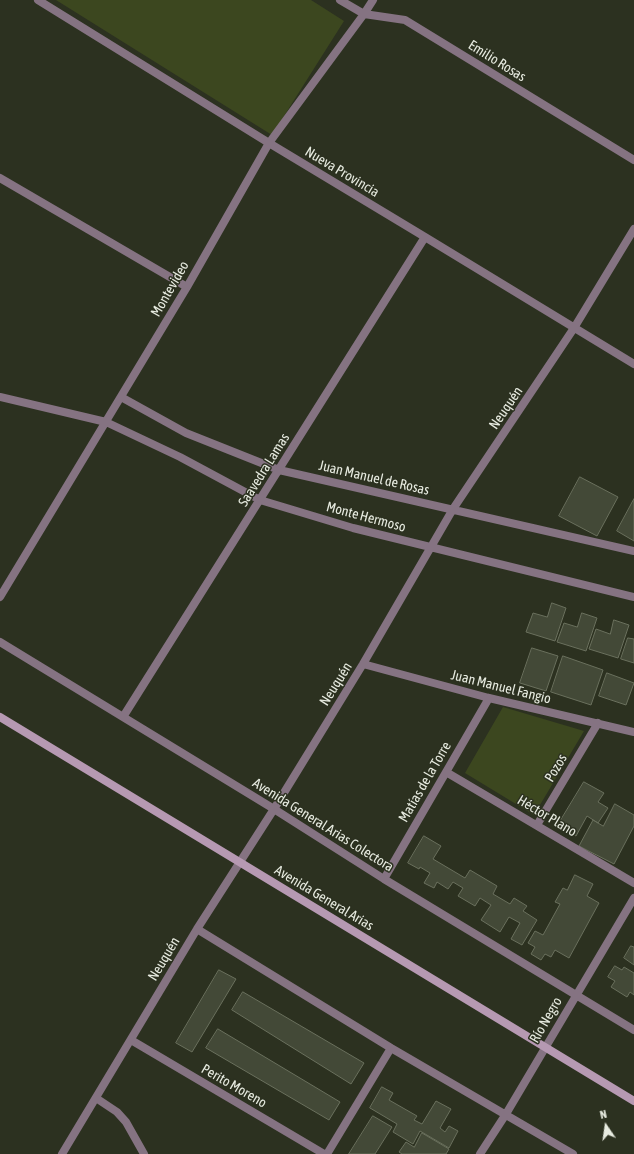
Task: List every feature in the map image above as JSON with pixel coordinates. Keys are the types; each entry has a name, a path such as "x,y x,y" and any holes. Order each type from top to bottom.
{"main road":[{"name":"Avenida General Arias","path":"0,717 634,1101"}],"street":[{"name":"Nueva Provincia","path":"38,0 268,143 634,364"},
{"name":"Emilio Rosas","path":"340,0 364,14 405,20 634,160"},
{"name":"Montevideo","path":"0,597 187,287 268,143 373,0"},
{"path":"0,178 187,287"},
{"name":"Neuquén","path":"62,1154 197,929 274,810 363,664 454,509 574,328 634,229"},
{"name":"Saavedra Lamas","path":"123,717 425,237"},
{"path":"0,397 106,422"},
{"name":"Juan Manuel de Rosas","path":"121,397 186,433 279,470 634,551"},
{"name":"Monte Hermoso","path":"106,422 180,457 260,500 353,528 634,597"},
{"name":"Avenida General Arias Colectora","path":"0,642 384,879 634,1030"},
{"name":"Juan Manuel Fangio","path":"363,664 489,698 634,732"},
{"name":"Matías de la Torre","path":"384,879 489,698"},
{"name":"Pozos","path":"537,825 598,723"},
{"name":"Héctor Plano","path":"446,772 634,883"},
{"name":"Río Negro","path":"480,1154 546,1048 576,994 634,898"},
{"path":"197,929 391,1048 573,1154"},
{"name":"Perito Moreno","path":"131,1040 325,1154"},
{"path":"325,1154 391,1048"},
{"path":"96,1098 117,1112 126,1122 144,1154"}],"green space":[{"path":"56,0 311,0 344,21 272,135"},
{"path":"503,707 584,731 534,815 465,773"}],"building":[{"path":"580,477 618,497 597,536 559,516"},
{"path":"634,499 634,541 617,531"},
{"path":"552,603 566,608 555,641 526,632 533,613 547,617"},
{"path":"582,613 597,618 586,651 557,642 564,623 577,627"},
{"path":"614,620 629,625 618,658 589,649 596,629 610,634"},
{"path":"628,638 634,639 634,663 621,659"},
{"path":"532,648 558,656 546,691 520,683"},
{"path":"563,656 603,670 591,705 551,692"},
{"path":"607,673 634,683 626,705 599,696"},
{"path":"584,782 604,793 598,802 608,808 598,823 587,816 576,836 558,825"},
{"path":"615,804 634,815 634,826 614,864 579,846 593,820 603,826"},
{"path":"424,836 441,846 433,859 465,878 470,870 497,886 493,894 510,904 514,898 527,906 523,911 537,920 522,945 511,939 520,923 509,917 500,932 481,920 491,905 480,898 475,906 458,896 463,888 453,882 448,889 437,882 434,888 424,883 430,873 420,867 419,869 408,863"},
{"path":"575,875 593,884 587,896 599,903 569,958 555,950 551,957 545,954 541,960 531,954 535,947 528,943 535,931 543,935 560,904 555,902 563,888 567,890"},
{"path":"631,946 634,947 634,965 624,958"},
{"path":"615,966 622,970 624,967 634,973 634,995 630,992 627,997 611,987 615,981 608,977"},
{"path":"219,970 236,979 192,1052 176,1043"},
{"path":"243,992 364,1063 351,1084 232,1010"},
{"path":"218,1029 340,1102 329,1120 206,1048"},
{"path":"382,1087 393,1093 389,1100 417,1116 414,1120 422,1124 436,1101 451,1109 440,1128 445,1132 449,1126 458,1131 449,1148 420,1131 413,1144 393,1132 397,1124 370,1108"},
{"path":"373,1116 392,1127 375,1154 349,1154"},
{"path":"422,1133 449,1149 446,1154 402,1154 399,1152 406,1142 414,1147"}]}
